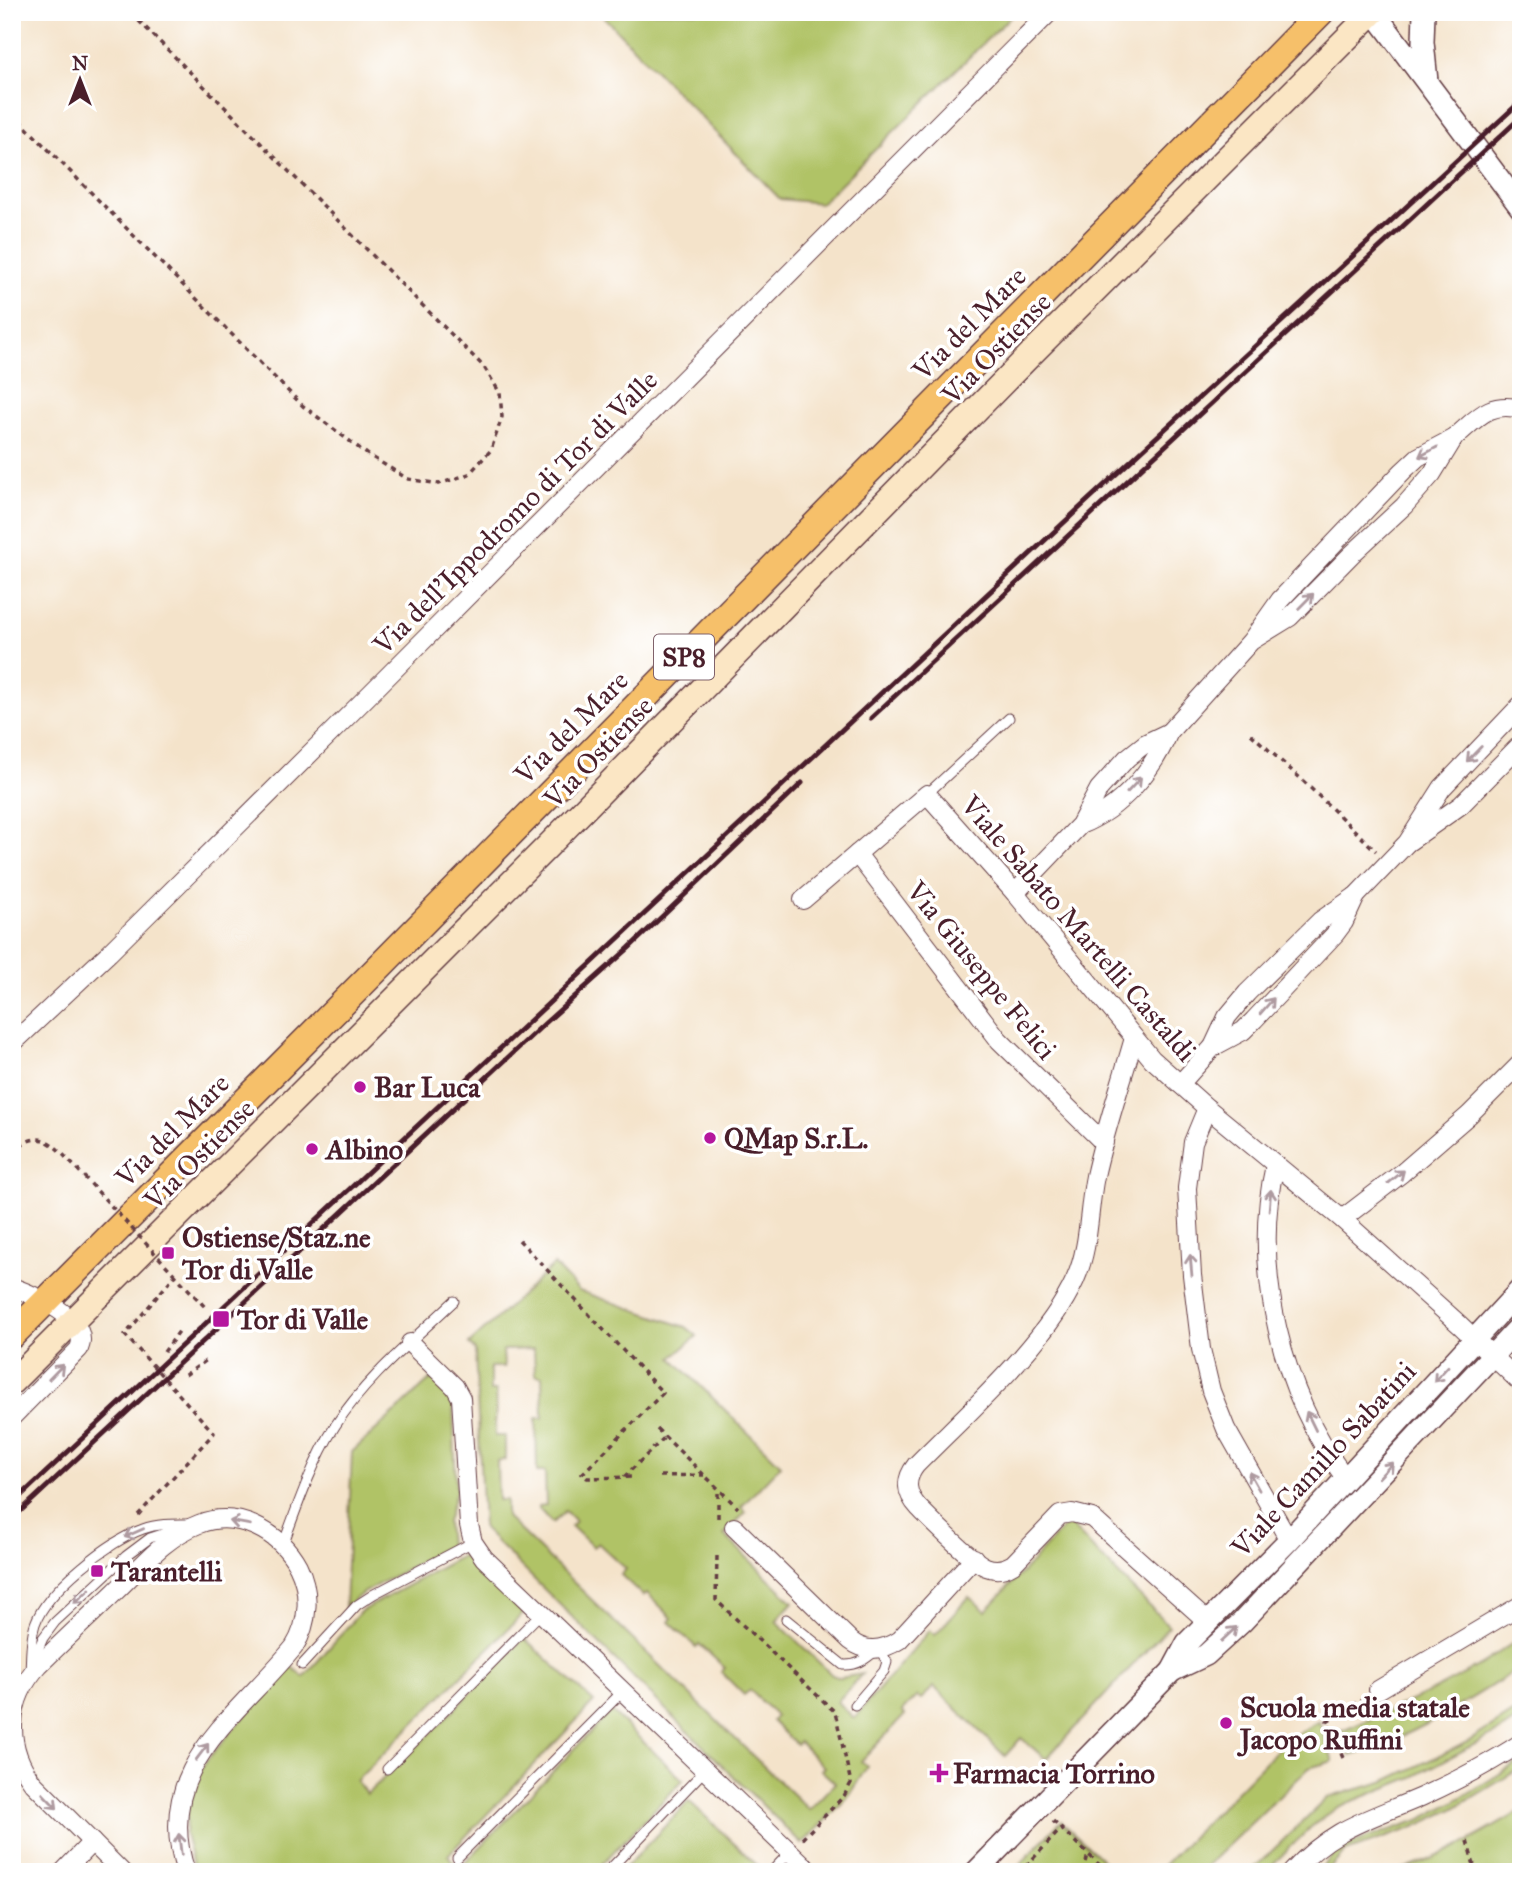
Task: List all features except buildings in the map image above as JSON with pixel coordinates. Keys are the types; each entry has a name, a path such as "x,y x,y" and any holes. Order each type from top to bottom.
{"main road":[{"name":"Via del Mare","path":"12,1335 1321,12"},
{"name":"Via Ostiense","path":"12,1382 1373,12"}],"street":[{"name":"Via dell'Ippodromo di Tor di Valle","path":"12,1044 109,953 357,707 1050,12"},
{"path":"1373,12 1521,208"},
{"path":"1424,12 1423,42 1428,83"},
{"path":"1015,893 1080,825 1103,815 1119,801 1148,769 1169,732 1251,641 1280,600 1410,464 1424,453 1454,438 1493,407 1521,409"},
{"path":"1251,641 1290,617 1404,506 1432,474 1454,438"},
{"path":"1180,1084 1213,1047 1243,1031 1339,929 1356,896 1407,843 1443,788 1521,705"},
{"path":"1407,843 1434,827 1461,805 1521,744"},
{"name":"Viale Sabato Martelli Castaldi","path":"803,900 927,794 1015,893 1152,1059 1342,1219 1475,1338 1521,1383"},
{"name":"Via Giuseppe Felici","path":"857,854 999,1040 1104,1143"},
{"path":"1134,1038 1094,1181 1084,1256 1069,1292 1024,1353 910,1475 907,1488 915,1505 974,1559 992,1569 1008,1567 1060,1515 1072,1513 1092,1518 1209,1623"},
{"path":"1342,1219 1402,1173 1469,1115 1521,1063"},
{"path":"1207,1108 1193,1142 1187,1188 1192,1275 1201,1349 1211,1391 1226,1429 1289,1540"},
{"path":"1275,1165 1269,1207 1268,1248 1277,1323 1305,1409 1323,1446 1346,1479"},
{"path":"12,1287 46,1300 81,1333 79,1349 12,1417"},
{"name":"Viale Camillo Sabatini","path":"976,1872 1172,1671 1188,1643 1289,1540 1521,1289"},
{"name":"Viale Camillo Sabatini","path":"1172,1671 1206,1655 1242,1622 1521,1325"},
{"path":"410,1343 455,1387 461,1398 467,1507 473,1542 493,1568 811,1872"},
{"path":"122,1872 33,1783 18,1756 13,1713 19,1692 30,1674 169,1541 200,1524 228,1520 244,1522 264,1530 283,1545 299,1568 305,1585 307,1609 302,1632 288,1655 196,1759 184,1786 178,1815 180,1850 186,1872"},
{"path":"731,1522 851,1641 863,1648 879,1648 899,1640 974,1559"},
{"path":"1378,1690 1521,1605"},
{"path":"1292,1872 1314,1849 1342,1830 1453,1782 1521,1743"},
{"path":"63,1872 92,1842"}],"lane":[{"path":"927,794 1009,719"},
{"path":"283,1545 302,1492 336,1424 368,1384 454,1301"},
{"path":"30,1674 33,1634 42,1610 77,1572 110,1545 132,1533 155,1525 200,1524"},
{"path":"302,1665 357,1605 473,1542"},
{"path":"387,1769 541,1613"},
{"path":"786,1619 843,1665 853,1666 862,1662 879,1648 887,1662 884,1671 855,1705"},
{"path":"457,1858 623,1690"},
{"path":"607,1872 706,1769"},
{"path":"771,1872 790,1852"}],"path":[{"path":"12,113 303,406 367,454 408,480 439,484 469,474 491,450 502,417 500,393 484,367 130,12"},
{"path":"1251,734 1388,862"},
{"path":"12,1152 34,1138 48,1140 205,1307"},
{"path":"519,1240 663,1394 582,1474 587,1478 635,1477"},
{"path":"110,1545 215,1433 125,1335 175,1275"},
{"path":"164,1352 180,1330"},
{"path":"185,1375 207,1360"},
{"path":"657,1429 718,1489 731,1522"},
{"path":"624,1477 665,1437"},
{"path":"660,1476 704,1475"},
{"path":"718,1489 731,1522"},
{"path":"717,1556 716,1600 835,1712 852,1783 844,1797 790,1852"},
{"path":"1343,1758 1327,1721 1378,1690"},
{"path":"1039,1808 1107,1872"},
{"path":"1026,1866 1061,1829"},
{"path":"1467,1841 1476,1872"},
{"path":"1084,1872 1088,1854"}],"green space":[{"path":"599,12 1015,12 821,203 780,199"},
{"path":"554,1265 579,1291 686,1327 697,1336 672,1358 781,1465 741,1507 746,1512 724,1535 793,1602 776,1621 832,1675 840,1678 862,1674 837,1702 854,1718 930,1630 935,1635 969,1597 986,1611 1068,1523 1169,1626 1046,1759 1021,1738 1005,1756 934,1687 921,1699 917,1696 902,1711 905,1715 861,1761 867,1767 847,1798 802,1844 483,1529 475,1350 469,1344","holes":["534,1349 535,1375 542,1376 543,1418 536,1418 537,1472 545,1472 546,1505 538,1508 552,1523 565,1511 575,1521 571,1526 593,1547 598,1543 626,1569 621,1575 643,1596 647,1593 672,1618 669,1622 696,1647 699,1644 725,1668 721,1672 744,1695 750,1690 776,1716 772,1721 796,1745 799,1742 824,1767 821,1770 835,1783 809,1810 506,1517 506,1500 498,1500 497,1461 505,1460 505,1436 495,1436 496,1391 490,1391 490,1367 504,1367 503,1350"]},
{"path":"433,1377 448,1390 453,1403 456,1491 447,1522 449,1546 364,1592 345,1607 352,1452"},
{"path":"469,1552 526,1611 356,1781 367,1794 524,1638 594,1702 448,1855 454,1863 462,1866 611,1711 683,1780 594,1872 195,1872 185,1835 189,1791 206,1761 289,1665 304,1677 361,1611"},
{"path":"1521,1637 1521,1667 1416,1730 1350,1756 1340,1732 1456,1678"},
{"path":"1521,1708 1521,1717 1500,1731 1413,1777 1338,1807 1311,1827 1265,1872 1250,1872 1327,1798 1383,1782 1464,1744"},
{"path":"1319,1721 1333,1761 1309,1768 1200,1872 1157,1872 1287,1740"},
{"path":"1521,1761 1521,1768 1453,1809 1410,1829 1346,1851 1326,1872 1318,1872 1338,1850 1419,1820"},
{"path":"689,1801 761,1869 759,1872 621,1872"},
{"path":"1521,1811 1521,1872 1395,1872 1444,1853"},
{"path":"1061,1821 1115,1872 1013,1872"}],"railway":[{"path":"12,1504 1086,502 1521,101"},
{"path":"871,718 1521,117"},
{"path":"12,1519 629,948 802,783"}],"place":[{"name":"Bar Luca","path":"360,1087"},
{"name":"QMap S.r.L.","path":"710,1138"},
{"name":"Albino","path":"312,1149"},
{"name":"Ostiense/Staz.ne Tor di Valle","path":"168,1253"},
{"name":"Tor di Valle","path":"221,1319"},
{"name":"Tarantelli","path":"97,1571"},
{"name":"Scuola media statale Jacopo Ruffini","path":"1226,1723"},
{"name":"Farmacia Torrino","path":"939,1773"}]}
